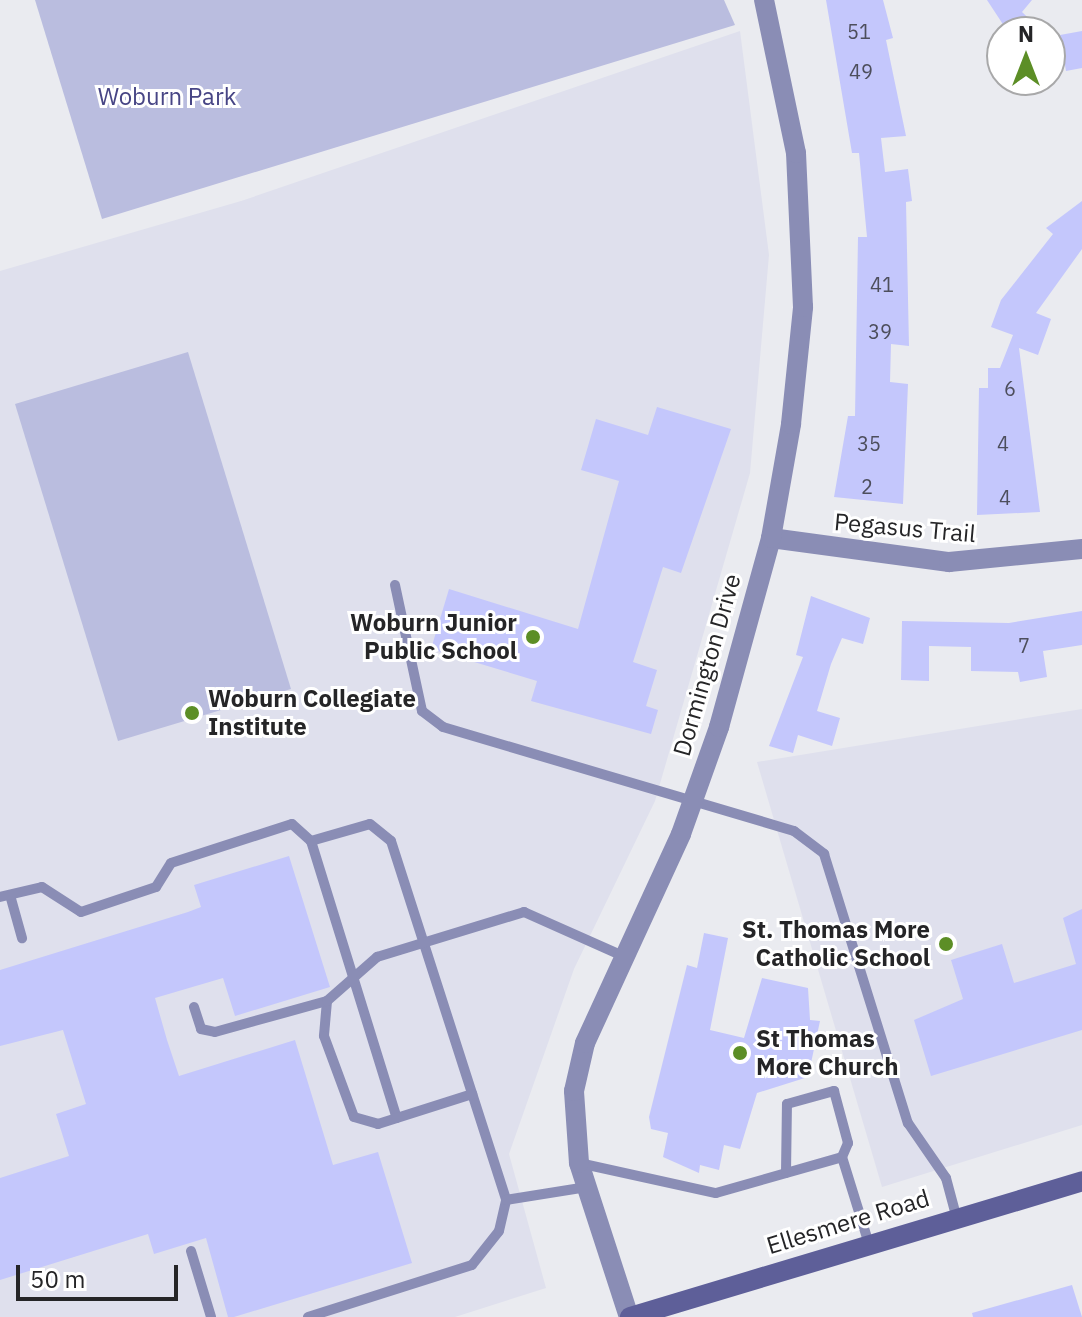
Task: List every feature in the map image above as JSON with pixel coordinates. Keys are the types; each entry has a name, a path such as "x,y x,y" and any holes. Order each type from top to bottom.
{"main road":[{"name":"Ellesmere Road","path":"630,1317 868,1241 1082,1181"}],"street":[{"name":"Dormington Drive","path":"630,1317 579,1163 578,1072 623,956 692,804 771,538 803,307 796,153 764,0"},
{"name":"Pegasus Trail","path":"771,538 949,562 1082,549"}],"lane":[{"path":"395,585 422,711 443,727 692,804 794,831 824,854 908,1123 946,1178 956,1216"},
{"path":"22,938 5,896 42,887 81,912 156,887 171,863 292,824 311,841 397,1118"},
{"path":"308,1317 472,1265 499,1231 506,1200 391,841 370,824 311,841"},
{"path":"194,1007 201,1029 215,1032 327,1001 377,957 524,912 623,956"},
{"path":"327,1001 324,1036 354,1117 378,1124 472,1094"},
{"path":"786,1173 787,1104 834,1091 848,1143 842,1157 868,1241"},
{"path":"579,1163 716,1193 842,1157"},
{"path":"506,1200 587,1187"},
{"path":"191,1251 211,1317"}],"shaded area":[{"path":"740,31 769,255 750,473 655,801 574,969 509,1154 546,1288 455,1317 0,1317 0,271 241,201"},
{"name":"St. Thomas More Catholic School","path":"1082,709 1082,1125 882,1187 757,762"}],"green space":[{"name":"Woburn Park","path":"35,0 724,0 735,25 102,219"},
{"path":"188,352 291,689 118,741 15,404"}],"building":[{"path":"826,0 883,0 893,38 886,40 906,136 881,138 885,172 908,169 912,201 906,202 909,346 891,344 890,382 908,384 903,504 834,497 848,416 855,416 858,237 867,237 859,153 852,153"},
{"path":"987,0 1032,0 1022,12 1026,16 998,16"},
{"path":"1082,31 1082,68 1066,71 1066,34"},
{"path":"1082,201 1082,249 1036,313 1051,319 1038,355 1019,348 1040,512 977,515 979,388 988,388 988,368 1000,368 1013,335 991,327 1001,300 1053,234 1046,228"},
{"path":"657,407 731,429 681,573 663,567 633,662 657,670 646,706 658,710 651,734 531,701 537,681 431,649 449,589 578,629 619,481 581,470 596,419 648,435"},
{"path":"811,596 870,618 863,644 842,638 817,711 840,718 832,746 798,735 793,753 769,746 803,657 796,655"},
{"path":"1082,611 1082,645 1043,651 1047,677 1020,682 1018,672 971,671 971,647 929,646 929,681 901,680 902,621 1009,623"},
{"path":"289,856 330,987 235,1016 223,978 155,998 167,1040 179,1076 295,1040 333,1165 378,1152 412,1263 234,1317 228,1317 206,1238 154,1254 148,1234 0,1280 0,1178 69,1156 56,1114 86,1104 63,1030 0,1046 0,970 201,907 194,885"},
{"path":"1082,909 1082,1030 931,1076 914,1020 963,999 951,960 1002,944 1014,983 1076,964 1063,918"},
{"name":"St Thomas More Church","path":"704,933 728,938 710,1030 744,1038 762,978 808,988 810,1020 820,1021 808,1077 757,1093 740,1149 724,1145 719,1170 700,1165 699,1173 663,1157 668,1133 651,1129 649,1117 687,965 697,968"},
{"path":"1072,1285 1082,1317 973,1317 972,1313"}],"place":[{"name":"Woburn Junior Public School","path":"533,637"},
{"name":"Woburn Collegiate Institute","path":"192,713"},
{"name":"St. Thomas More Catholic School","path":"946,944"},
{"name":"St Thomas More Church","path":"740,1053"}]}
